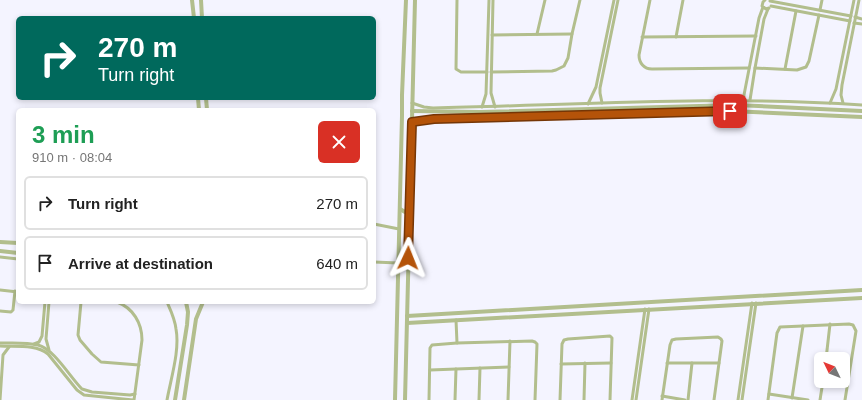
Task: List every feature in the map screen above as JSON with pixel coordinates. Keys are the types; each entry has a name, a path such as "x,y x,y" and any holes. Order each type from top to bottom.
{"street":[{"path":"192,0 194,16"},
{"path":"200,0 202,16"},
{"path":"456,0 456,69 461,72 487,72"},
{"path":"482,107 486,97 489,0"},
{"path":"493,0 491,96 495,106"},
{"path":"537,34 545,0"},
{"path":"492,72 552,71 564,66 568,58 580,0"},
{"path":"588,104 595,90 614,0"},
{"path":"602,103 600,88 618,0"},
{"path":"650,0 639,58 641,64 649,69 749,68"},
{"path":"676,37 683,0"},
{"path":"750,100 764,17 769,7 768,0"},
{"path":"762,3 768,0 851,16"},
{"path":"820,10 822,0"},
{"path":"830,103 838,81 854,0"},
{"path":"843,104 841,95 842,82 859,0"},
{"path":"406,2 410,6 415,2"},
{"path":"395,400 402,95 406,2"},
{"path":"405,400 415,2"},
{"path":"743,100 762,3"},
{"path":"762,3 769,7 850,21"},
{"path":"785,69 796,11"},
{"path":"755,68 801,70 808,64 819,15"},
{"path":"856,17 862,19"},
{"path":"405,22 410,20 415,22"},
{"path":"854,23 862,24"},
{"path":"492,36 572,34"},
{"path":"642,37 756,36"},
{"path":"838,81 842,82"},
{"path":"412,103 433,108 743,100 862,105"},
{"path":"412,112 480,112 736,105 862,110"},
{"path":"583,109 583,115"},
{"path":"822,115 823,109"},
{"path":"412,122 434,119 730,111 862,117"},
{"path":"400,209 404,212 410,210"},
{"path":"376,224 399,229 405,226 409,230"},
{"path":"0,242 16,243"},
{"path":"0,252 16,252"},
{"path":"0,257 16,259"},
{"path":"376,262 398,263"},
{"path":"0,290 16,291 13,310 11,312 0,312"},
{"path":"407,316 862,290"},
{"path":"839,291 839,299"},
{"path":"722,297 723,305"},
{"path":"406,323 862,298"},
{"path":"738,400 754,303"},
{"path":"742,400 754,303"},
{"path":"33,344 39,342 42,336 45,304"},
{"path":"49,304 46,339 50,352"},
{"path":"81,304 78,335 80,340 96,358 104,362 139,365"},
{"path":"0,346 38,349 45,352 77,390 84,395 134,400 142,340 140,326 136,319 129,309 120,304"},
{"path":"168,304 174,317 177,343 168,400"},
{"path":"175,400 188,318 186,304"},
{"path":"184,400 196,319 202,304"},
{"path":"585,305 585,313"},
{"path":"632,400 647,309"},
{"path":"636,400 647,309"},
{"path":"456,320 457,343"},
{"path":"827,352 830,324"},
{"path":"768,400 778,329 783,326 851,324 856,331 845,400"},
{"path":"792,398 803,326"},
{"path":"186,332 194,333"},
{"path":"396,335 406,335"},
{"path":"560,400 562,344 566,339 610,336 612,338 610,400"},
{"path":"685,400 662,398 670,342 674,339 718,337 722,341 714,400"},
{"path":"508,400 510,341"},
{"path":"429,400 431,346 433,344 532,341 536,343 535,400"},
{"path":"0,343 33,344 42,347 50,352 79,386 85,390 92,392 130,395 135,394"},
{"path":"0,400 3,355 9,347"},
{"path":"584,400 585,363"},
{"path":"561,364 611,363"},
{"path":"667,363 719,364"},
{"path":"688,400 692,363"},
{"path":"430,370 509,367"},
{"path":"479,400 480,368"},
{"path":"455,400 456,369"},
{"path":"820,400 822,388"},
{"path":"769,394 808,400"},
{"path":"83,400 84,395"}],"route":[{"path":"408,258 412,122 434,119 730,111"}]}
